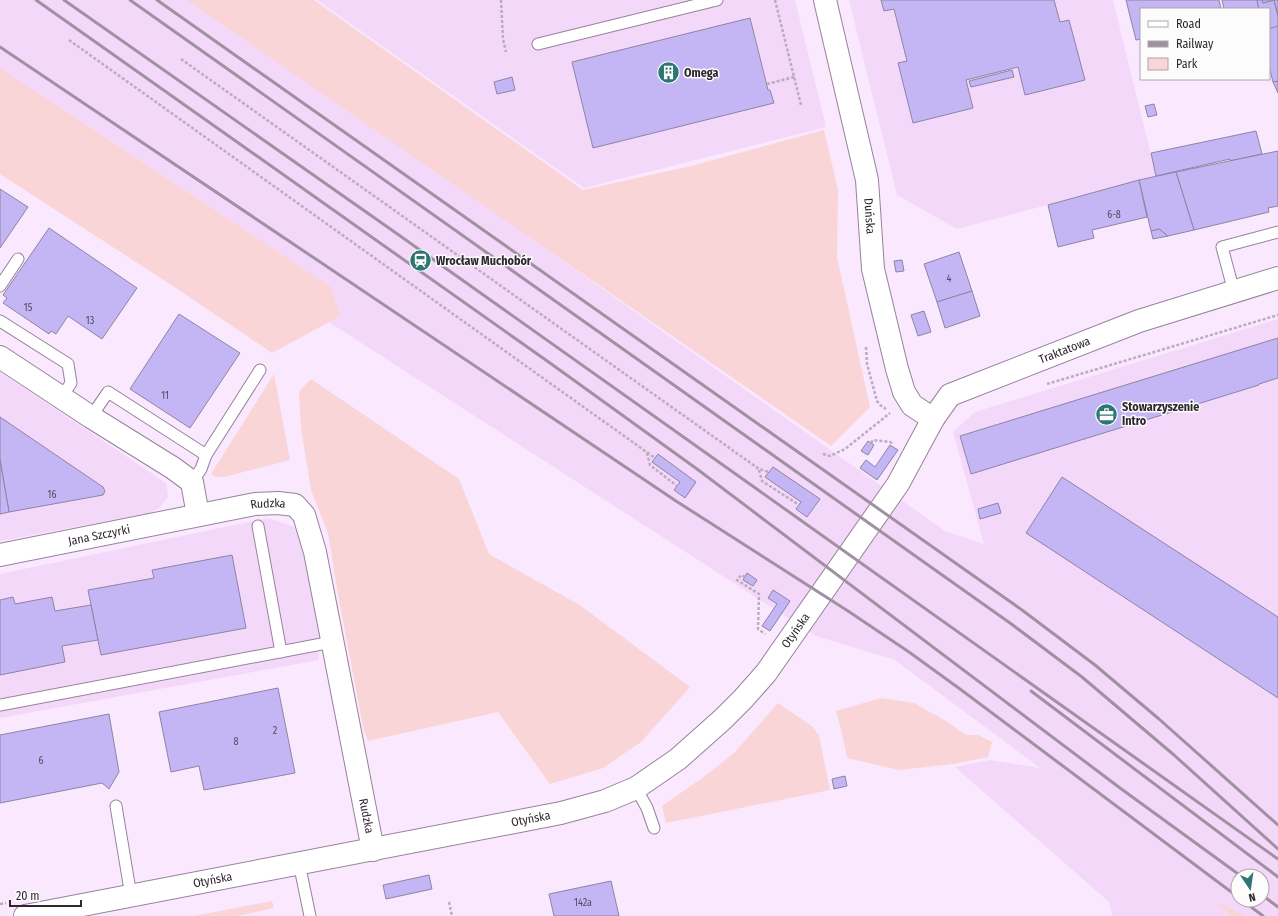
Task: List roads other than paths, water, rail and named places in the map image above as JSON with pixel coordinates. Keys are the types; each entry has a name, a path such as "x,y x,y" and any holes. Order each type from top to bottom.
{"street":[{"name":"Duńska","path":"825,0 868,180 873,269 897,369 904,392 912,405 933,419"},
{"name":"Traktatowa","path":"898,484 933,419 950,395 1139,321 1278,278"},
{"path":"0,357 61,398 173,468 192,482 198,515"},
{"name":"Otyńska","path":"25,916 561,813 605,801 636,788 674,762 698,742 723,719 766,673 898,484"},
{"name":"Rudzka","path":"198,515 255,504 278,503 295,505 304,515 315,552 373,850"},
{"name":"Jana Szczyrki","path":"0,555 198,515"}],"lane":[{"path":"538,44 717,0"},
{"path":"1234,292 1222,247 1278,232"},
{"path":"0,286 18,259"},
{"path":"0,321 68,364 71,383 61,398"},
{"path":"192,482 201,469 206,455 260,370"},
{"path":"91,417 108,392 206,455"},
{"path":"258,526 281,652"},
{"path":"0,705 332,642"},
{"path":"636,788 647,808 654,828"},
{"path":"116,806 131,896"},
{"path":"299,863 310,916"}],"railway":[{"path":"36,0 550,363 697,469 1120,788 1230,868"},
{"path":"64,0 396,233 1278,859"},
{"path":"130,0 1010,623 1082,677 1174,755 1278,849"},
{"path":"157,0 1022,610 1095,665 1159,719 1278,825"},
{"path":"0,47 676,501 848,611 909,652 1230,891"},
{"path":"1031,691 1278,877"},
{"path":"1270,901 1278,907"},
{"path":"1252,908 1263,916"}],"place":[{"name":"Omega","path":"669,73"},
{"name":"Wrocław Muchobór","path":"421,261"},
{"name":"Stowarzyszenie Intro","path":"1107,414"}]}
